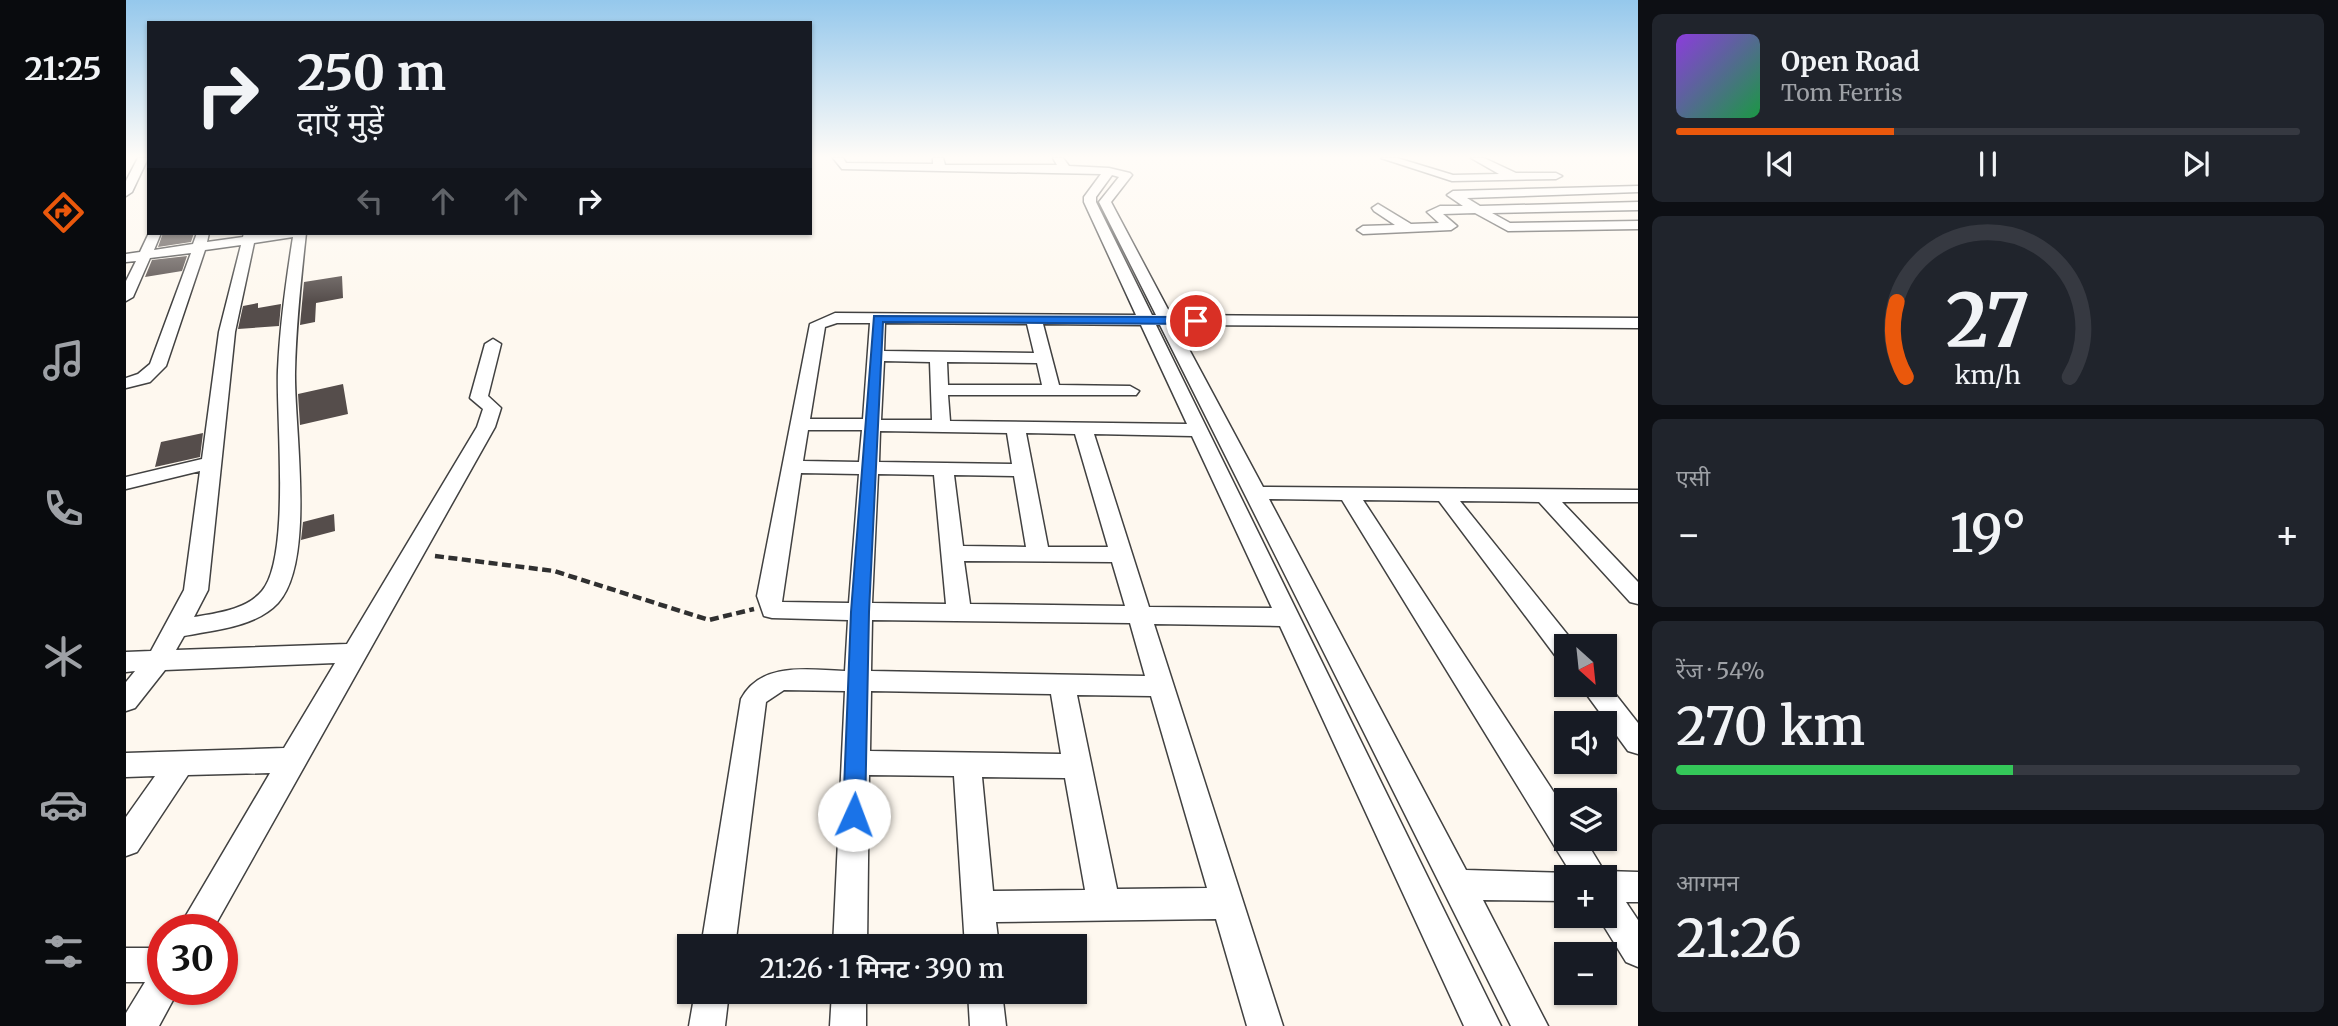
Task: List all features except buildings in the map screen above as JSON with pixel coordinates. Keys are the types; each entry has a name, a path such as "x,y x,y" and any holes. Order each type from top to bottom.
{"street":[{"path":"1107,206 1159,326 1197,430 1483,1026"},
{"path":"1469,206 1508,228 1638,224"},
{"path":"1363,230 1448,228 1450,225 1433,212 1638,206"},
{"path":"1606,207 1638,224"},
{"path":"1378,208 1408,228"},
{"path":"126,297 154,235"},
{"path":"176,629 256,608 270,597 280,583 289,530 286,386 288,327 298,235"},
{"path":"126,258 200,240 250,236 226,332 201,568 196,590 158,661 126,701"},
{"path":"126,383 144,378 158,366 185,294 200,240"},
{"path":"1286,617 772,610 769,605 818,324 827,318 878,318 1638,334"},
{"path":"850,934 860,612 878,318"},
{"path":"1034,320 1052,391"},
{"path":"1159,326 1638,323"},
{"path":"1159,326 1256,493 1530,1026"},
{"path":"204,914 491,415 488,404 478,397 494,344"},
{"path":"876,356 1044,358"},
{"path":"938,357 941,426"},
{"path":"939,390 1130,391"},
{"path":"800,424 1197,430"},
{"path":"1016,428 1038,554"},
{"path":"1083,429 1265,1026"},
{"path":"126,483 211,463"},
{"path":"792,467 1024,470"},
{"path":"943,468 959,613"},
{"path":"1256,493 1638,496"},
{"path":"1349,494 1554,817"},
{"path":"1445,495 1554,636"},
{"path":"1545,496 1638,596"},
{"path":"952,553 1120,555"},
{"path":"1611,567 1638,567"},
{"path":"126,662 356,653"},
{"path":"720,934 753,697 766,685 784,680 1160,686"},
{"path":"1062,685 1104,905"},
{"path":"1602,697 1638,743"},
{"path":"126,765 292,760"},
{"path":"855,763 1078,766"},
{"path":"126,842 180,764"},
{"path":"967,764 981,934"},
{"path":"1457,885 1554,886"},
{"path":"1617,886 1638,887"},
{"path":"978,907 1227,903"},
{"path":"1617,917 1638,950"},
{"path":"126,965 147,965"},
{"path":"707,1026 710,1004"},
{"path":"848,1026 849,1004"},
{"path":"986,1004 988,1026"},
{"path":"139,1026 151,1005"}],"path":[{"path":"410,557 444,555 554,572 709,620 769,605"}],"route":[{"path":"854,815 860,612 878,318 1196,321"}]}
